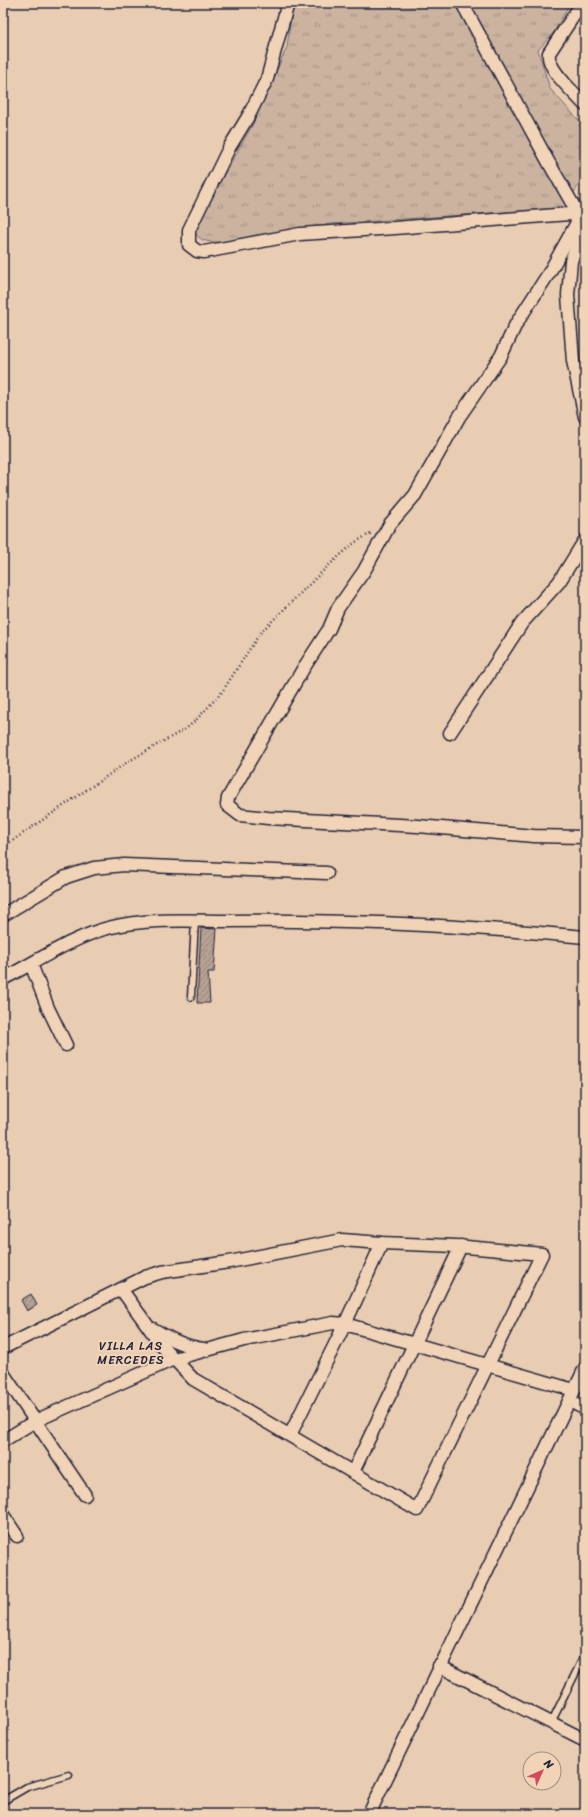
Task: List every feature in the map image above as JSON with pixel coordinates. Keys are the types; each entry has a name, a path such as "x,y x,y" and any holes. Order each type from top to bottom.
{"street":[{"path":"288,3 269,75 249,115 229,148 189,230 190,244 197,251 204,252 300,234 395,228 583,212"},
{"path":"462,3 549,163 583,212 579,239 571,261 568,295 573,361 585,417"},
{"path":"582,3 549,53 549,58 551,68 585,105"},
{"path":"583,212 550,273 516,324 501,356 459,417 415,495 390,524 364,571 338,608 329,629 303,669 228,798 227,805 240,815 268,818 418,826 534,836 585,837"},
{"path":"450,733 522,623 559,582 585,540"},
{"path":"3,915 66,877 94,868 124,865 328,872"},
{"path":"3,979 84,936 112,927 146,922 269,920 489,928 585,938"},
{"path":"31,964 48,1008 66,1045"},
{"path":"3,1348 120,1289 145,1277 162,1272 229,1262 342,1240 462,1246 542,1254 417,1510 193,1379 174,1359 147,1326 120,1289"},
{"path":"290,1435 345,1324 382,1243"},
{"path":"353,1472 462,1246"},
{"path":"3,1434 174,1359 244,1340 333,1323 345,1324 487,1365 572,1396 585,1409"},
{"path":"147,1326 171,1340 191,1347 208,1349"},
{"path":"369,1814 439,1666 585,1368"},
{"path":"3,1373 85,1495"},
{"path":"3,1442 35,1421"},
{"path":"3,1515 17,1536"},
{"path":"439,1666 585,1740"}],"lane":[{"path":"191,997 195,921"},
{"path":"551,1723 585,1654"},
{"path":"3,1802 27,1787 69,1775"}],"path":[{"path":"3,846 129,761 187,728 222,692 260,633 297,598 310,583 354,544 390,524"}],"green space":[{"path":"293,3 570,3 554,32 538,50 550,89 585,127 585,175 564,208 331,224 223,242 201,239 195,233 201,215 253,124 287,47"}],"building":[{"path":"201,928 217,929 214,972 208,972 210,1003 197,1003"},
{"path":"31,1294 37,1305 27,1311 21,1300"}],"district":[{"name":"VILLA LAS MERCEDES","path":"131,1353"}]}
